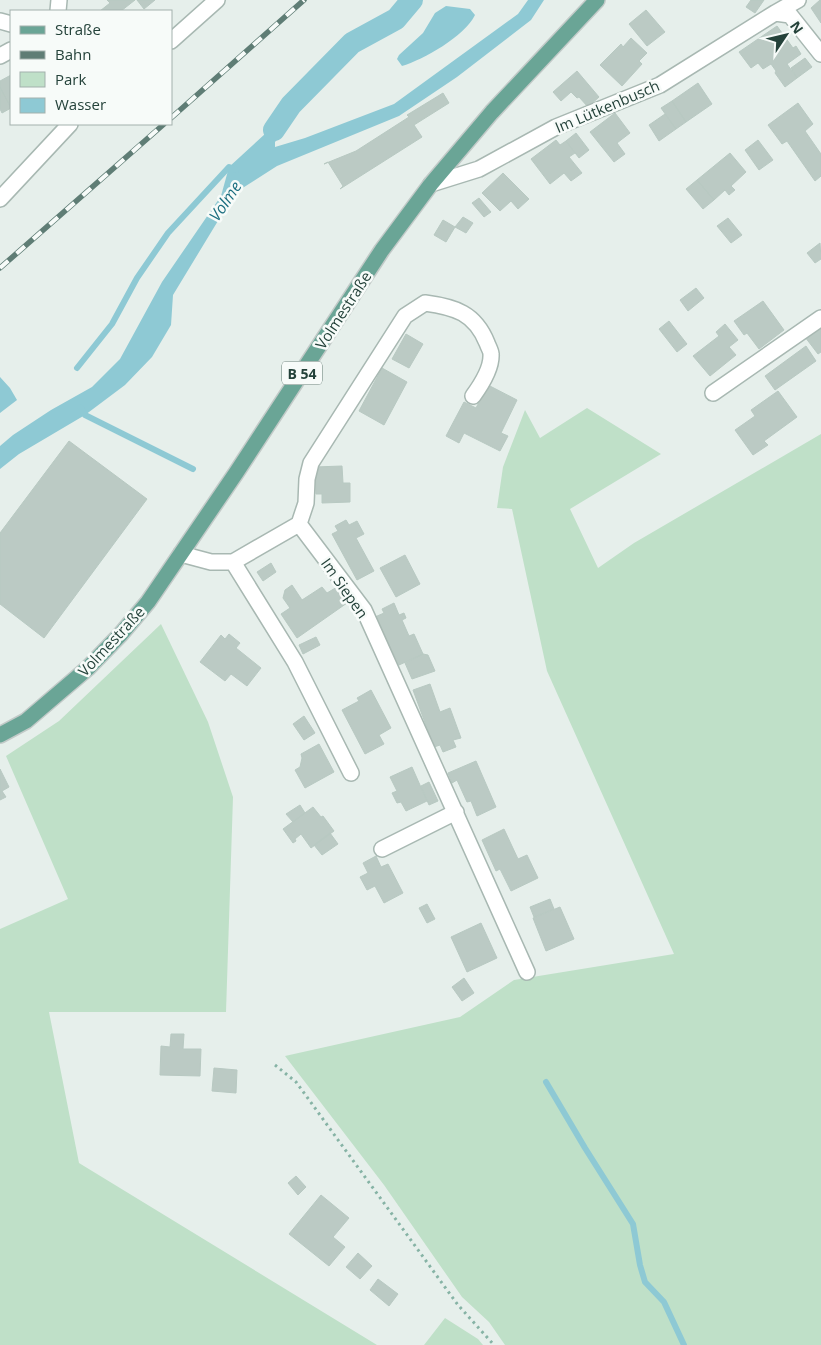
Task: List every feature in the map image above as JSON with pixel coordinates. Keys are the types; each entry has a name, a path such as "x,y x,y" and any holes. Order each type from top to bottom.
{"main road":[{"name":"Volmestraße","path":"0,735 26,721 88,668 121,634 148,602 382,250 431,184 492,112 597,0"}],"street":[{"path":"172,40 217,0"},
{"name":"Im Lütkenbusch","path":"431,184 479,169 556,127 660,85 798,0"},
{"path":"775,13 790,16 821,54"},
{"path":"0,199 69,125"},
{"path":"181,554 211,562 233,562 299,524 306,503 307,479 311,463 404,316 425,303 445,306 464,313 483,333 491,354 486,377 473,396"},
{"path":"713,393 821,318"},
{"name":"Im Siepen","path":"299,524 364,610 528,972"},
{"path":"233,562 295,662 351,773"},
{"path":"382,849 456,812"}],"path":[{"path":"275,1065 296,1082 458,1305 494,1345"}],"green space":[{"path":"587,408 661,454 570,509 598,568 634,543 821,434 821,1345 505,1345 489,1322 462,1297 384,1185 285,1056 460,1017 514,980 674,954 547,671 512,509 497,508 503,467 525,410 540,438"},
{"path":"161,624 208,722 233,797 226,1012 49,1012 79,1163 377,1345 0,1345 0,929 68,899 6,756 59,721"},
{"path":"445,1318 478,1339 483,1345 424,1345"}],"water":[{"name":"Volme","path":"528,0 544,0 531,20 457,77 399,116 277,166 241,189 227,206 173,295 171,325 152,357 125,385 85,415 19,454 0,469 0,446 51,410 92,387 120,359 162,282 221,196 229,167 277,123 291,105 284,132 275,142 275,147 305,138 394,104 518,14"},
{"path":"446,6 470,9 475,15 462,31 443,46 402,66 397,59 399,55 423,33 435,13"},
{"path":"0,377 10,388 17,400 0,413"}],"building":[{"path":"107,0 135,0 122,10 101,10 110,3"},
{"path":"137,0 155,0 144,9"},
{"path":"751,0 764,0 755,13 746,7"},
{"path":"821,0 821,23 811,8"},
{"path":"646,10 665,32 647,46 629,24"},
{"path":"777,26 793,48 796,46 801,54 787,64 797,78 785,87 771,64 763,69 758,63 751,68 739,52"},
{"path":"631,38 647,53 639,61 642,64 622,86 600,65 621,44 623,47"},
{"path":"805,58 812,67 797,78 791,68"},
{"path":"577,71 599,97 588,107 579,97 577,98 571,92 561,101 553,92"},
{"path":"10,76 10,106 0,87 0,81"},
{"path":"698,83 712,104 686,122 672,101"},
{"path":"0,87 10,109 2,113 0,109"},
{"path":"443,93 449,103 414,125 422,137 340,189 343,186 328,162 356,151 409,117 407,115"},
{"path":"672,101 686,122 676,129 661,108"},
{"path":"798,103 813,124 805,131 821,154 821,176 815,181 787,141 782,144 768,125"},
{"path":"615,113 630,133 617,143 625,154 614,162 590,132"},
{"path":"665,114 676,129 659,141 649,125"},
{"path":"576,133 589,150 579,158 566,141"},
{"path":"556,140 560,145 566,141 575,153 569,157 582,173 571,181 564,173 550,184 531,159"},
{"path":"758,140 773,160 759,170 745,150"},
{"path":"730,153 746,172 731,186 735,190 729,195 725,190 714,200 697,180"},
{"path":"503,173 529,199 518,209 511,201 500,211 482,193"},
{"path":"697,180 714,200 703,209 686,189"},
{"path":"479,198 491,212 484,217 472,203"},
{"path":"463,217 473,223 466,233 455,227"},
{"path":"728,218 742,235 731,243 717,226"},
{"path":"443,220 455,227 446,242 434,235"},
{"path":"820,243 821,259 815,263 807,253"},
{"path":"696,288 704,298 688,311 680,300"},
{"path":"763,301 784,330 759,349 747,333 744,335 734,321"},
{"path":"669,321 687,344 677,352 659,329"},
{"path":"725,324 738,340 729,347 736,355 710,376 693,356 719,336 716,332"},
{"path":"821,326 821,352 818,354 805,337"},
{"path":"406,334 423,344 409,368 392,359"},
{"path":"806,346 816,361 775,390 765,376"},
{"path":"382,368 407,382 384,425 359,411"},
{"path":"488,385 517,400 501,433 508,436 500,451 464,433 459,443 446,436 464,402 476,408"},
{"path":"778,391 797,417 764,441 768,445 753,455 735,430 755,416 751,410"},
{"path":"69,441 147,499 44,638 0,604 0,533"},
{"path":"342,466 343,483 350,483 350,502 322,503 322,494 316,494 315,467"},
{"path":"346,520 349,525 357,521 364,534 356,538 374,571 357,580 332,534 338,531 335,526"},
{"path":"405,555 420,584 396,597 380,568"},
{"path":"271,563 276,572 263,581 257,572"},
{"path":"292,585 302,600 322,587 327,593 337,587 347,603 297,638 281,614 290,608 283,598 285,590"},
{"path":"394,603 399,615 404,613 406,618 402,620 409,636 414,634 423,654 399,665 375,617 384,613 382,609"},
{"path":"229,634 240,643 236,648 261,668 247,686 231,674 225,681 200,662 221,635 225,639"},
{"path":"316,637 320,645 303,654 299,645"},
{"path":"423,654 428,655 435,671 412,679 405,663"},
{"path":"430,684 440,712 450,708 461,738 453,740 456,747 443,752 440,745 434,747 413,690"},
{"path":"371,690 391,728 379,735 384,744 365,754 342,710 359,701 357,698"},
{"path":"304,716 315,733 304,740 293,724"},
{"path":"319,744 334,772 305,788 295,770 300,767 301,754"},
{"path":"476,761 496,807 477,816 471,801 467,802 457,780 452,783 448,773"},
{"path":"412,767 427,801 406,811 401,802 397,803 392,793 397,791 390,777"},
{"path":"0,769 9,787 2,791 6,797 0,800"},
{"path":"429,782 438,801 429,805 421,786"},
{"path":"300,805 305,813 293,822 286,814"},
{"path":"313,807 321,817 323,816 334,831 311,848 301,834 293,843 283,829"},
{"path":"504,829 518,859 527,855 538,878 511,891 500,869 496,871 482,840"},
{"path":"330,833 338,844 322,855 314,845"},
{"path":"376,856 381,867 388,864 403,893 384,903 375,886 367,890 360,877 368,873 363,863"},
{"path":"550,899 554,909 534,917 530,907"},
{"path":"427,904 435,919 427,923 419,908"},
{"path":"560,907 574,939 546,951 533,918"},
{"path":"481,923 497,958 467,972 451,937"},
{"path":"464,978 474,993 462,1001 452,987"},
{"path":"171,1034 184,1034 183,1049 201,1049 200,1076 160,1075 161,1046 170,1047"},
{"path":"214,1068 237,1070 236,1093 212,1091"},
{"path":"296,1176 306,1187 298,1195 288,1183"},
{"path":"321,1195 349,1218 333,1237 345,1247 329,1266 289,1234"},
{"path":"358,1253 372,1266 360,1279 346,1267"},
{"path":"378,1279 398,1294 389,1306 370,1290"}],"waterway":[{"path":"274,130 291,105 352,43 396,19 412,0"},
{"name":"Volme","path":"77,368 112,324 137,278 168,233 229,167 236,170"},
{"path":"81,408 85,415 193,469"},
{"path":"546,1082 633,1224 645,1282 664,1302 684,1345"}],"railway":[{"path":"172,117 304,0"},
{"path":"0,268 163,125"}]}
